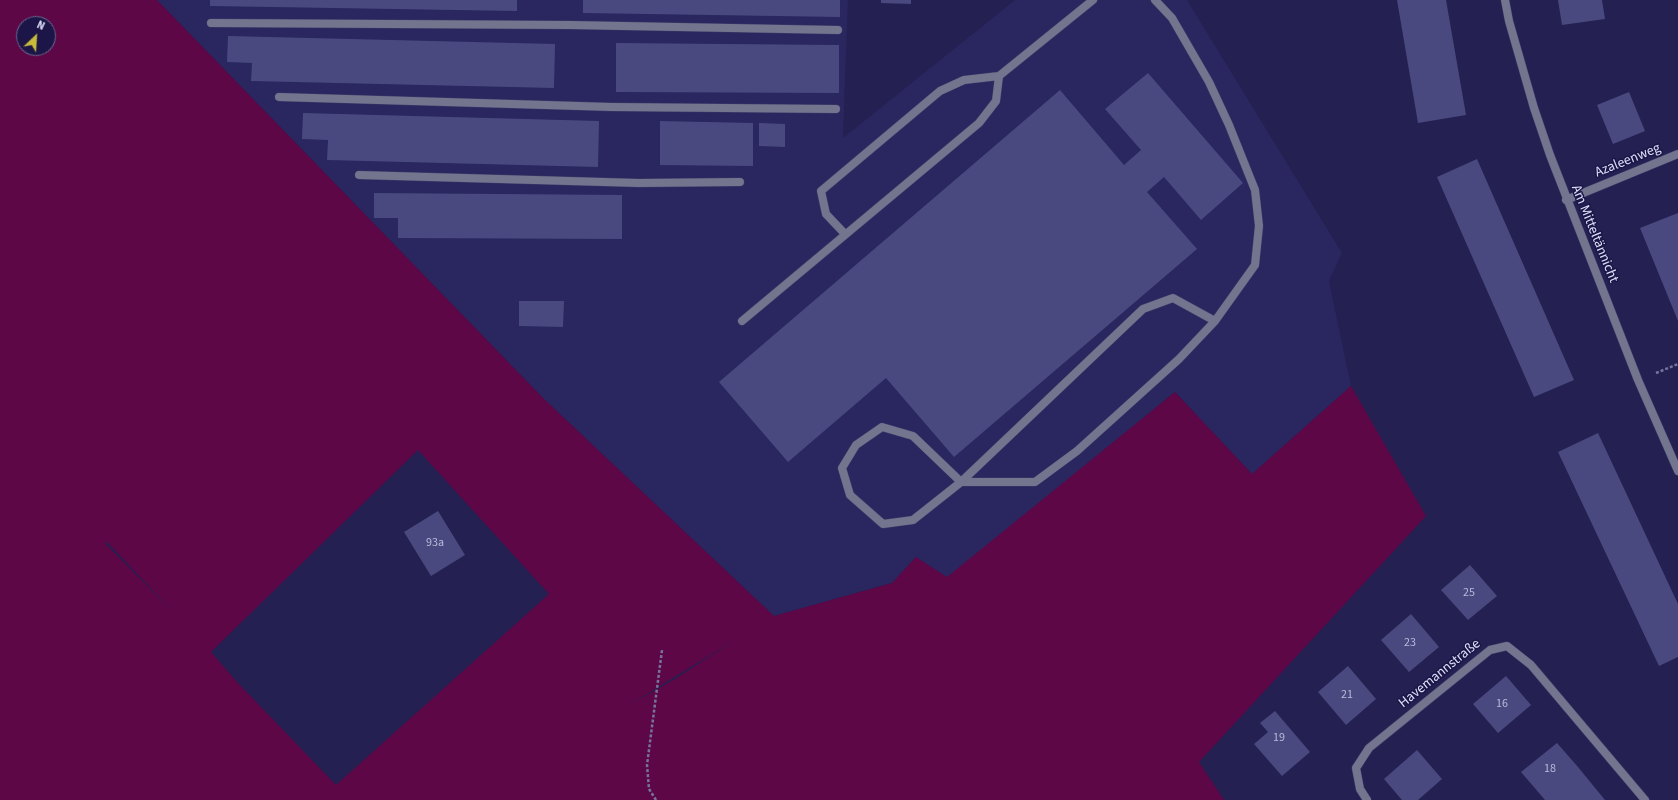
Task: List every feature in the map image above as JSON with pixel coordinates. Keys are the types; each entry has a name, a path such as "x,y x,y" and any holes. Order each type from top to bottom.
{"street":[{"path":"845,234 826,214 821,191 940,92 964,80 999,76 1093,0"},
{"path":"1155,0 1172,18 1209,82 1230,126 1255,190 1259,226 1255,265 1215,321 1180,358 1082,446 1035,482 960,482 912,436 882,428 856,445 842,468 850,495 883,524 913,520 960,482 1143,309 1172,298 1215,321"},
{"name":"Am Mitteltännicht","path":"1505,0 1509,21 1534,108 1566,200 1638,380 1678,471"},
{"path":"211,23 562,25 838,30"},
{"path":"742,320 978,123 996,101 999,76"},
{"path":"279,98 612,107 836,109"},
{"name":"Azaleenweg","path":"1566,200 1678,154"},
{"path":"359,175 639,183 740,182"},
{"name":"Havemannstraße","path":"1367,800 1360,789 1356,768 1369,748 1490,650 1507,646 1531,665 1645,800"}],"path":[{"path":"1638,380 1678,364"},
{"path":"656,800 649,789 647,765 662,650"}],"shaded area":[{"path":"0,0 157,0 544,399 774,616 892,583 916,557 947,577 1175,392 1252,474 1351,386 1426,516 1199,762 1224,800 0,800","holes":["418,450 549,594 336,785 237,682 211,652","107,542 176,615 105,543","735,640 675,679 629,705"]},
{"path":"157,0 848,0 843,138 1015,0 1187,0 1342,253 1329,281 1351,386 1252,474 1175,392 947,578 916,557 892,583 774,616 544,399"}],"building":[{"path":"210,0 517,0 517,11 210,6"},
{"path":"583,0 840,0 840,17 583,13"},
{"path":"881,0 911,0 911,4 881,3"},
{"path":"1397,0 1446,0 1466,115 1418,123"},
{"path":"1558,0 1602,0 1605,19 1562,25"},
{"path":"228,36 555,44 554,88 251,81 252,63 227,62"},
{"path":"616,43 839,45 839,93 616,92"},
{"path":"1148,73 1243,183 1201,220 1164,177 1147,192 1197,249 954,457 886,378 788,462 719,382 1060,90 1124,165 1141,150 1105,109"},
{"path":"1629,92 1645,131 1613,144 1597,105"},
{"path":"303,113 599,121 598,167 327,160 328,140 302,139"},
{"path":"660,121 753,123 753,166 660,165"},
{"path":"759,123 785,124 785,147 759,146"},
{"path":"1477,159 1574,380 1534,397 1437,177"},
{"path":"374,193 622,195 622,239 398,238 398,218 374,218"},
{"path":"1678,213 1678,321 1640,228"},
{"path":"519,301 564,301 563,327 519,326"},
{"path":"1598,433 1678,604 1678,657 1659,666 1558,452"},
{"path":"438,511 465,555 431,576 404,532"},
{"path":"1470,565 1497,596 1468,620 1441,590"},
{"path":"1411,614 1439,647 1409,672 1381,640"},
{"path":"1348,666 1376,699 1346,725 1318,692"},
{"path":"1506,676 1531,705 1498,733 1473,704"},
{"path":"1275,711 1310,752 1282,776 1254,744 1268,732 1260,723"},
{"path":"1557,743 1605,800 1545,800 1521,772"},
{"path":"1417,750 1442,779 1418,800 1402,800 1384,779"}]}
